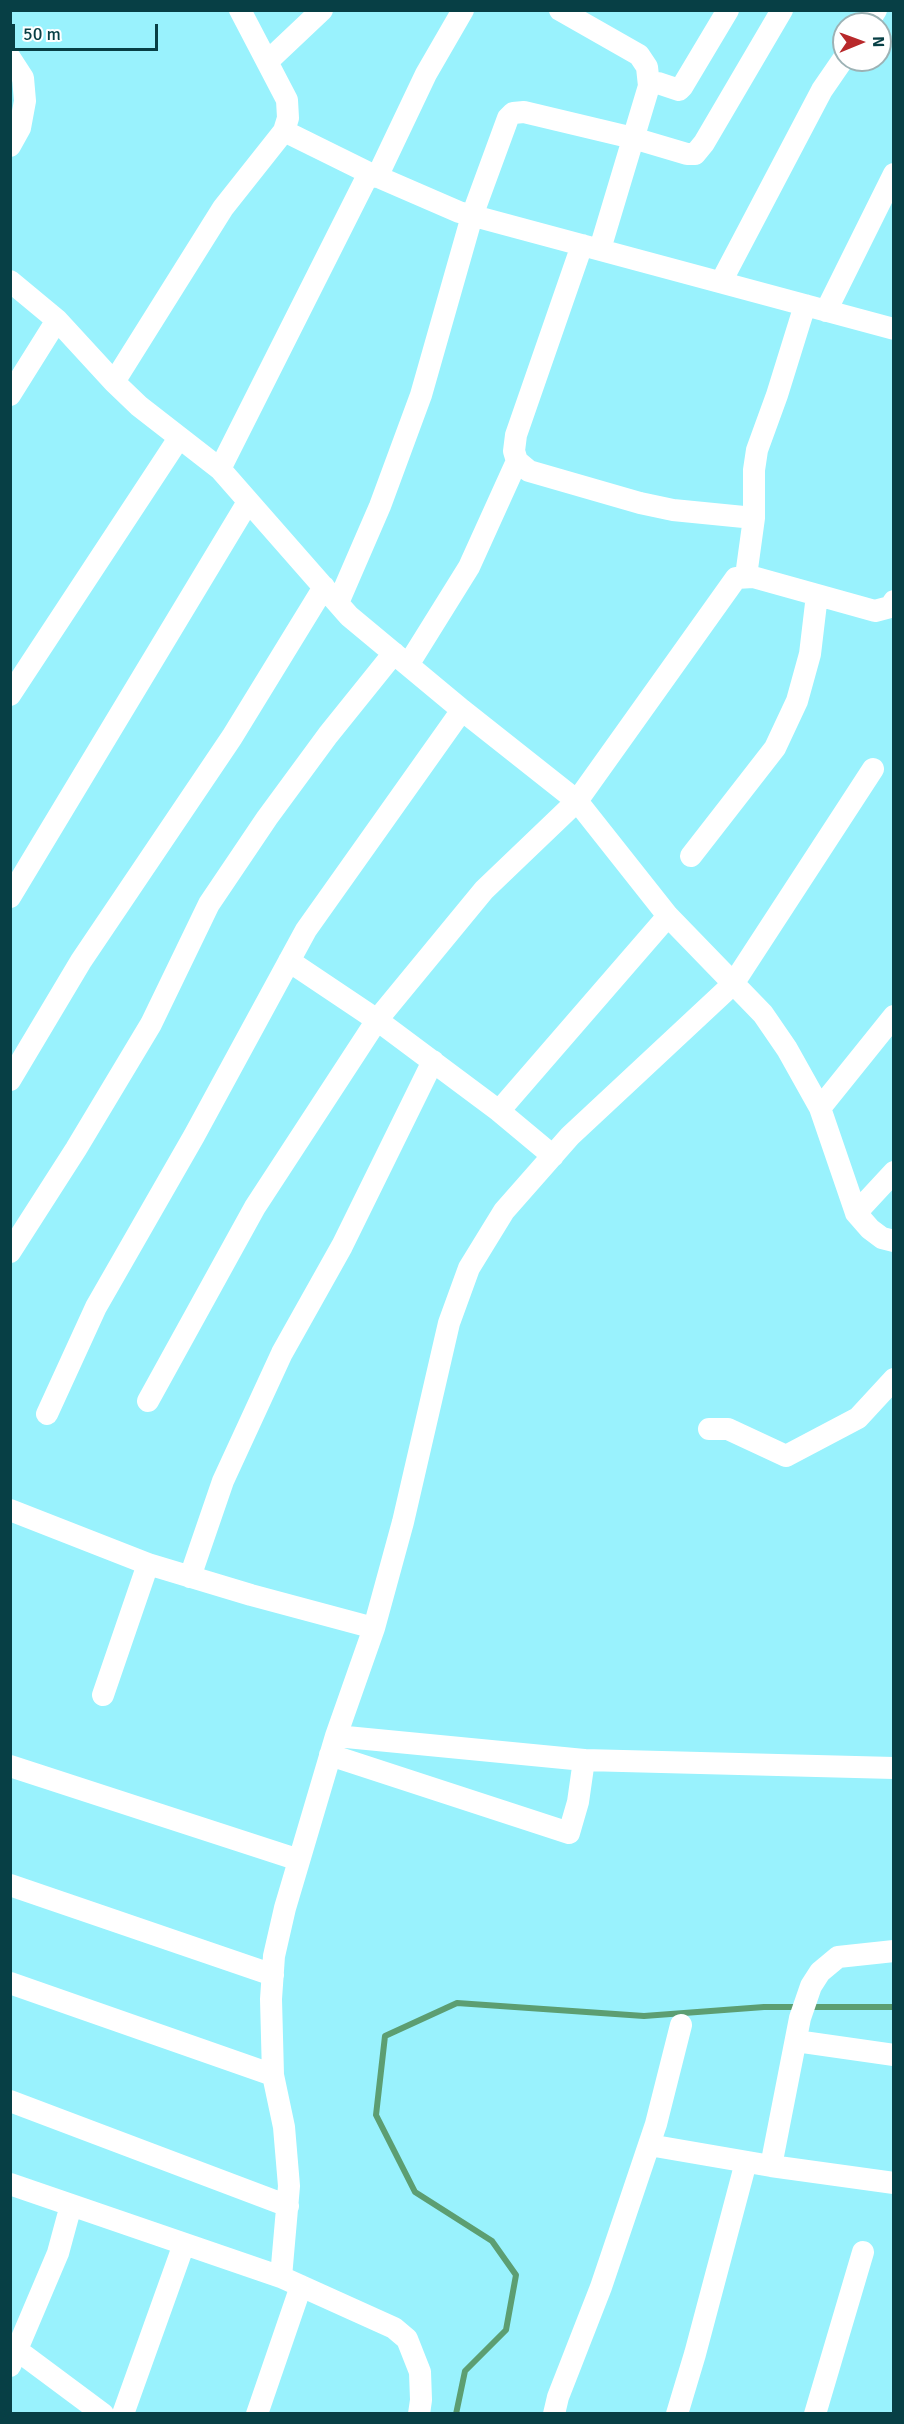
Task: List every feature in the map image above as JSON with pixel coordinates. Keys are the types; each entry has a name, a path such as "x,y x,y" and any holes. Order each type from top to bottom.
{"street":[{"path":"114,382 223,208 284,131 288,118 287,100 240,10"},
{"path":"268,61 322,10"},
{"path":"220,468 426,75 463,10"},
{"path":"560,10 639,55 646,67 649,86 633,138 516,435 514,451 517,461 529,471 631,500 673,510 754,518"},
{"path":"649,86 658,83 679,90 728,10"},
{"path":"10,1080 81,961 331,595 380,506 421,395 472,216 508,118 513,113 524,112 633,138 687,154 695,154 700,150 782,10"},
{"path":"10,58 23,78 25,101 20,128 10,146"},
{"path":"722,282 822,90 834,72"},
{"path":"284,131 373,175 472,216 894,329"},
{"path":"746,576 754,518 757,450 777,395 815,308 894,174"},
{"path":"10,281 57,320 139,406 220,468 349,616 576,801 668,916 763,1014 787,1049 820,1108 856,1213 870,1229 882,1238 894,1240"},
{"path":"10,395 57,320"},
{"path":"10,695 179,438"},
{"path":"10,1252 76,1149 151,1024 210,904 274,809 328,735 401,659 469,567 517,461"},
{"path":"10,897 248,502"},
{"path":"148,1401 255,1207 377,1020 484,890 576,801 730,584 736,578 746,576 875,611 892,605"},
{"path":"691,856 775,748 797,701 810,654 817,595"},
{"path":"47,1414 96,1307 194,1136 306,930 462,710"},
{"path":"281,2277 290,2186 284,2127 273,2075 271,1999 274,1956 333,1745 374,1628 403,1522 449,1323 465,1279 504,1211 570,1136 733,984 873,769"},
{"path":"499,1111 668,916"},
{"path":"289,961 433,1061 553,1156"},
{"path":"820,1108 894,1016"},
{"path":"190,1577 224,1481 282,1353 342,1246 433,1061"},
{"path":"856,1213 894,1172"},
{"path":"709,1429 728,1428 786,1456 858,1418 894,1379"},
{"path":"10,1510 148,1564 374,1628"},
{"path":"103,1695 148,1564"},
{"path":"333,1745 584,1760 894,1768"},
{"path":"333,1745 569,1833 578,1802 584,1760"},
{"path":"10,1766 299,1860"},
{"path":"10,1885 273,1975"},
{"path":"771,2166 800,2018 811,1986 820,1972 838,1957 894,1951"},
{"path":"10,1983 273,2075"},
{"path":"554,2414 558,2397 602,2287 649,2145 681,2025"},
{"path":"795,2042 894,2055"},
{"path":"10,2101 288,2206"},
{"path":"649,2145 771,2166 894,2183"},
{"path":"677,2414 707,2312 746,2162"},
{"path":"10,2184 281,2277 393,2328 407,2339 420,2373 419,2414"},
{"path":"71,2205 58,2253 13,2354 103,2414"},
{"path":"123,2414 184,2244"},
{"path":"815,2414 863,2252"},
{"path":"256,2414 301,2286"}],"waterway":[{"path":"456,2414 465,2371 506,2330 516,2275 492,2241 415,2192 376,2115 385,2036 457,2003 644,2016 764,2007 800,2007"},
{"path":"810,2007 894,2007"}]}
